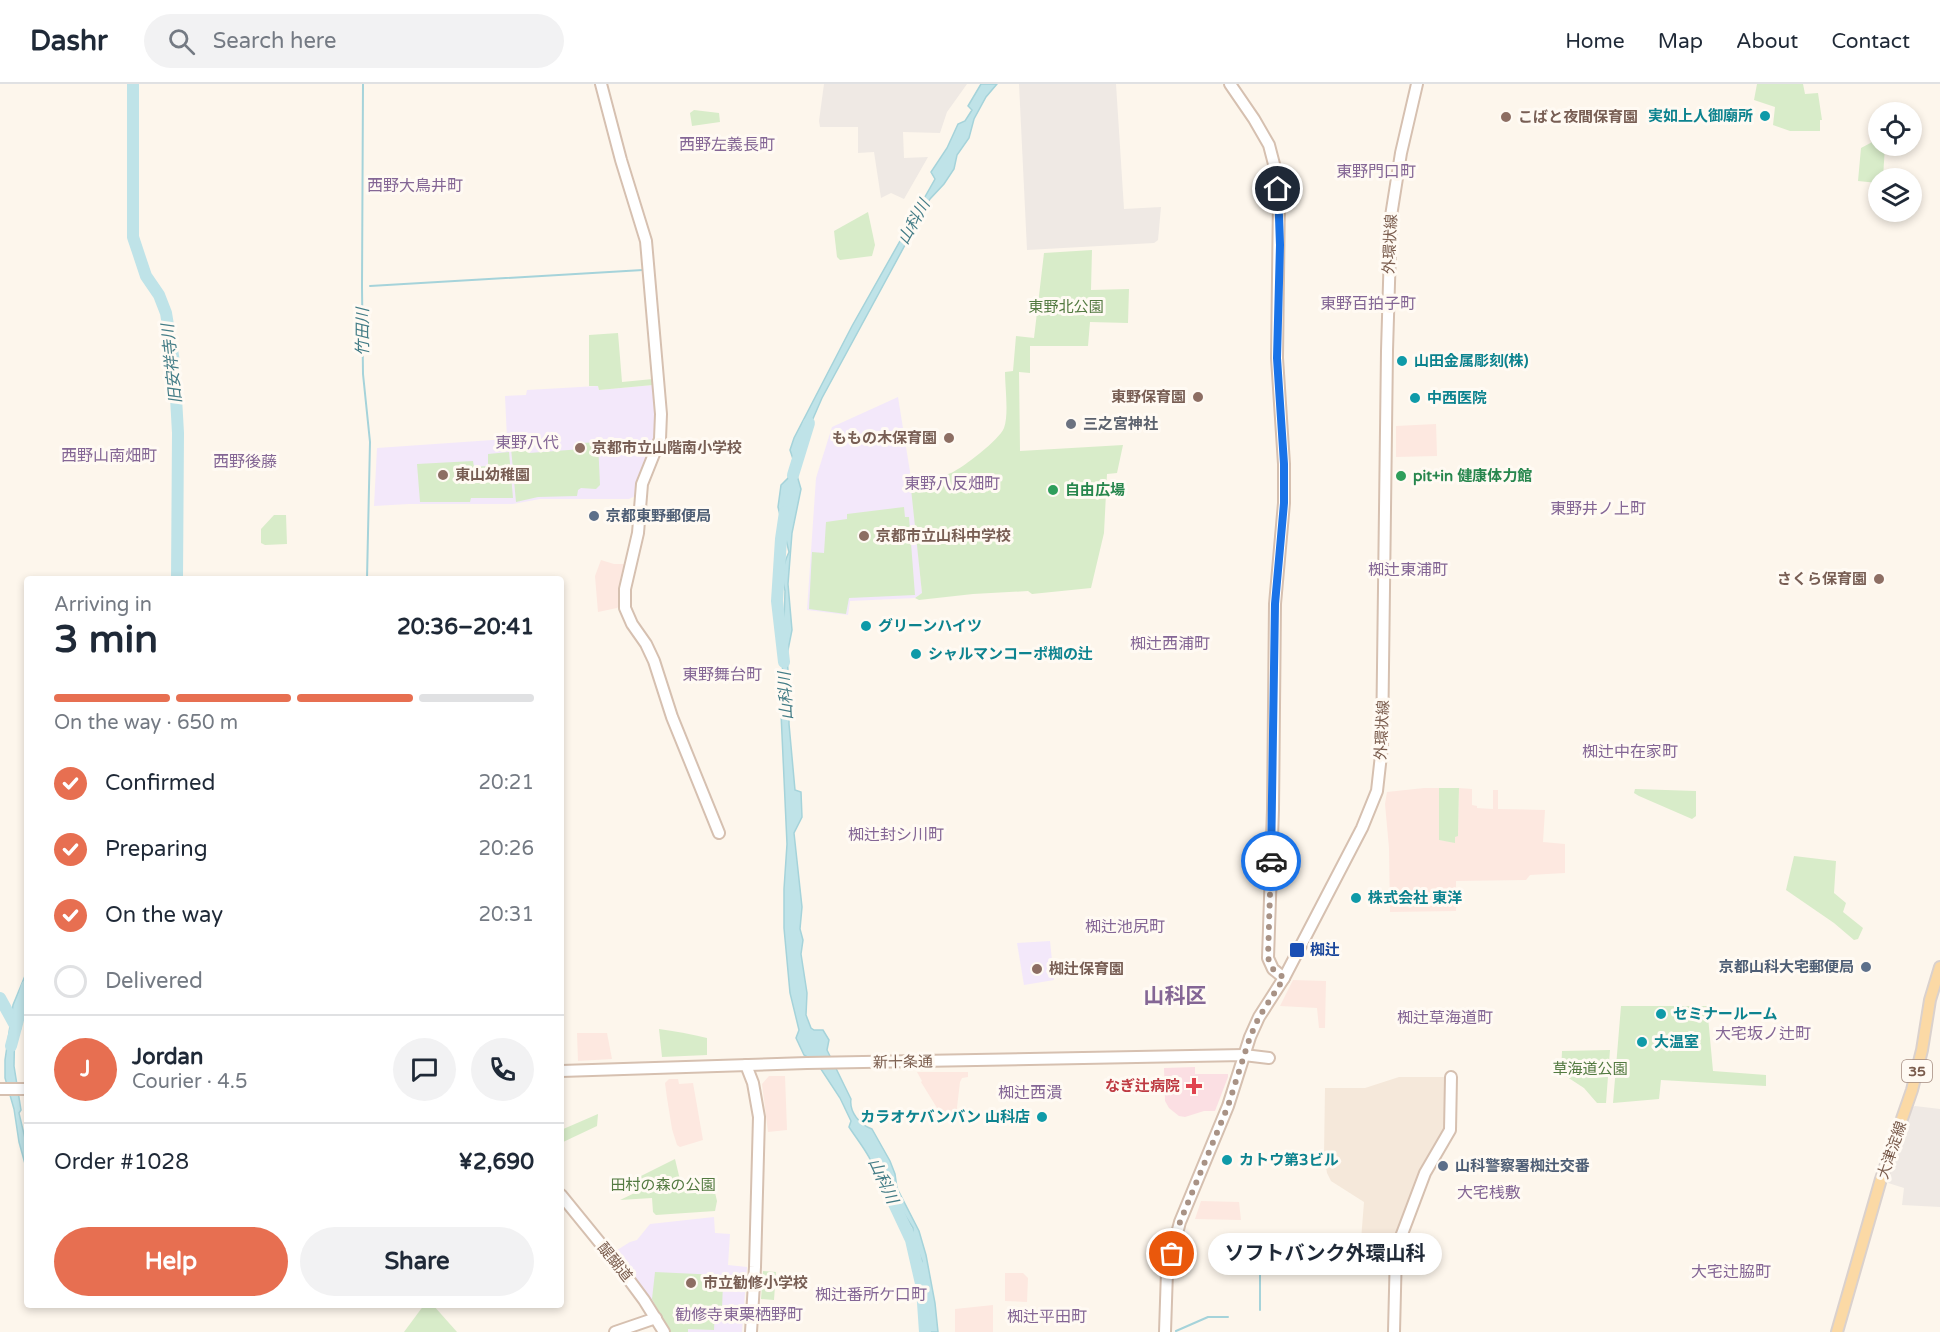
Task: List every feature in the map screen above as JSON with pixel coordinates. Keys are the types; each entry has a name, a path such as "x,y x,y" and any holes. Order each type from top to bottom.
{"main road":[{"name":"大津淀線","path":"1837,1332 1881,1179 1912,1090 1922,1050 1930,1000 1940,967"}],"street":[{"path":"601,84 646,241 661,414 660,439 642,484 638,533 625,589 624,608 654,661 672,717 719,833"},
{"path":"1230,84 1269,145 1280,198 1277,358 1284,464 1284,503 1275,604 1273,809 1268,958 1273,969 1284,978"},
{"name":"外環状線","path":"1165,1332 1167,1271 1180,1222 1228,1106 1244,1055 1259,1017 1284,978 1362,828 1373,802 1379,779 1384,687 1390,224 1399,164 1417,84"},
{"name":"新十条通","path":"564,1071 807,1063 1244,1055 1269,1058"},
{"path":"746,1065 753,1083 759,1117 751,1332"},
{"path":"1394,1332 1396,1250 1425,1173 1450,1130 1450,1077"},
{"path":"2,1089 24,1089"},
{"name":"醍醐道","path":"564,1199 618,1264 664,1332"},
{"path":"615,1332 656,1318"}],"shaded area":[{"path":"824,84 967,84 947,112 940,133 903,132 904,158 928,157 904,199 891,193 881,198 874,152 858,153 858,127 820,127"},
{"path":"1019,84 1116,84 1124,209 1161,207 1158,240 1154,243 1027,250"},
{"name":"京都市立山階南小学校","path":"653,385 656,424 653,445 638,480 635,496 629,499 540,499 513,504 374,506 377,448 507,439 505,396 526,395 527,390 598,386 599,390"},
{"name":"京都市立山科中学校","path":"898,397 911,478 922,593 915,598 850,601 848,615 807,610 816,478 832,427"},
{"path":"1436,424 1437,456 1396,457 1396,426"},
{"path":"601,560 614,564 627,564 620,586 620,605 617,608 598,612 595,576"},
{"path":"1439,788 1439,840 1455,842 1455,836 1458,836 1459,788 1472,789 1472,805 1477,808 1493,809 1493,790 1498,790 1498,809 1545,810 1543,842 1565,844 1565,873 1530,875 1526,880 1456,881 1456,911 1390,912 1389,848 1385,804 1387,792"},
{"name":"椥辻保育園","path":"1050,941 1054,980 1024,985 1017,943"},
{"path":"1293,980 1326,981 1325,1028 1319,1028 1317,1008 1280,1006"},
{"path":"577,1033 607,1033 612,1059 578,1061"},
{"name":"なぎ辻病院","path":"1195,1067 1195,1074 1228,1074 1228,1077 1215,1111 1204,1111 1185,1117 1179,1116 1169,1108 1165,1101 1164,1068"},
{"path":"917,1072 968,1072 968,1077 962,1078 960,1082 956,1116 942,1116"},
{"path":"769,1076 785,1076 787,1130 768,1132 762,1084"},
{"path":"1399,1077 1451,1077 1450,1130 1398,1243 1367,1247 1361,1240 1364,1202 1331,1181 1327,1173 1324,1155 1325,1088 1365,1088"},
{"path":"669,1079 678,1079 679,1084 693,1083 703,1140 680,1147 677,1145 672,1129 665,1083"},
{"path":"1915,1106 1940,1109 1940,1207 1902,1205 1904,1188 1885,1182"},
{"path":"1201,1201 1239,1202 1241,1220 1195,1219"},
{"name":"市立勧修小学校","path":"714,1217 715,1233 730,1234 728,1265 747,1267 742,1332 666,1332 648,1300 614,1252 637,1240 650,1224"},
{"path":"1005,1273 1023,1273 1028,1278 1027,1302 1005,1301"},
{"path":"993,1305 993,1332 955,1332 955,1309"}],"green space":[{"path":"1757,84 1803,84 1805,94 1818,93 1822,120 1820,120 1820,131 1790,131 1773,125 1775,107 1754,100"},
{"path":"694,110 719,113 720,122 692,126 690,113"},
{"path":"1868,144 1868,156 1884,156 1884,168 1868,168 1868,182 1858,181 1861,148"},
{"path":"868,212 875,245 872,256 840,260 837,257 834,231"},
{"name":"東野北公園","path":"1092,250 1091,290 1129,289 1128,323 1090,322 1088,346 1030,346 1030,373 1019,372 1020,451 1123,445 1117,473 1107,474 1104,533 1091,588 1032,594 1028,591 919,600 915,598 922,593 910,479 937,477 951,473 980,453 1001,433 1006,415 1005,372 1013,371 1016,336 1034,338 1044,253"},
{"path":"618,333 622,382 653,379 653,385 599,390 598,386 589,386 589,335"},
{"path":"598,442 600,485 596,489 581,488 577,496 538,497 516,502 511,448 528,447 529,453 582,449 583,443"},
{"path":"509,452 513,498 471,498 470,502 420,502 417,464 473,461 474,467 488,466 488,454"},
{"path":"904,507 905,517 909,517 915,595 849,598 846,614 809,609 812,552 824,553 826,522 847,519 847,514"},
{"path":"274,515 286,515 287,544 265,545 261,543 261,529"},
{"path":"1439,788 1459,788 1458,836 1455,837 1455,843 1439,840"},
{"path":"1635,789 1696,791 1696,816 1692,819 1639,796 1634,793"},
{"path":"1794,856 1836,861 1834,893 1846,903 1843,912 1863,928 1858,939 1854,940 1834,923 1786,890"},
{"path":"1621,1006 1707,1006 1713,1071 1766,1075 1766,1086 1661,1080 1659,1099 1613,1103"},
{"path":"659,1029 707,1038 707,1055 662,1057"},
{"name":"草海道公園","path":"1610,1050 1606,1103 1597,1103 1584,1088 1561,1073 1562,1051"},
{"path":"598,1114 597,1126 564,1142 564,1129"},
{"name":"田村の森の公園","path":"675,1159 681,1184 712,1180 717,1201 715,1211 656,1215 653,1212 652,1198 620,1200 643,1189 639,1177"},
{"path":"763,1271 776,1272 774,1300 761,1299"},
{"path":"655,1272 719,1275 719,1282 723,1283 722,1309 715,1309 714,1330 688,1329 688,1332 669,1332 652,1299"},
{"path":"422,1308 436,1308 457,1332 404,1332"}],"water":[{"path":"981,84 997,84 986,97 974,119 969,138 957,155 954,169 930,199 798,445 796,472 801,489 792,533 788,584 792,630 787,655 789,724 795,790 801,792 802,817 794,833 802,907 800,929 807,993 806,1015 811,1028 823,1030 829,1040 827,1050 851,1099 852,1109 860,1121 872,1129 890,1161 897,1188 919,1231 926,1255 938,1332 929,1332 928,1313 921,1305 927,1289 917,1275 922,1261 913,1238 913,1228 897,1203 896,1195 877,1179 869,1158 849,1127 851,1121 840,1098 817,1063 804,1055 796,1038 799,1030 790,993 784,928 787,844 781,713 785,591 783,576 789,552 778,507 781,485 788,478 793,459 790,450 794,438 852,326 935,179 931,172 947,148 958,124 965,121 972,110 968,106"},
{"path":"24,978 24,995 15,1019 14,1066 21,1110 19,1113 24,1134 24,1160 5,1078 5,1060 13,1005"}],"waterway":[{"name":"旧安祥寺川","path":"133,84 133,237 146,276 159,295 166,313 174,362 178,433 177,576"},
{"name":"竹田川","path":"363,84 363,374 370,442 367,576"},
{"path":"370,286 643,270"},
{"name":"山科川","path":"793,475 809,423"},
{"name":"山科川","path":"784,662 777,601 785,512"},
{"name":"旧安祥寺川","path":"11,1046 24,997"},
{"path":"0,998 16,1027"},
{"name":"山科川","path":"879,1172 911,1240 922,1288 925,1332"},
{"path":"1260,1270 1260,1310"},
{"path":"1176,1331 1208,1317 1228,1317"}],"way so far":[{"path":"1172,1254 1180,1222 1228,1106 1250,1037 1259,1017 1284,978 1269,965 1268,958 1271,861"}],"place":[{"name":"実如上人御廟所","path":"1765,116"},
{"name":"こばと夜間保育園","path":"1506,117"},
{"name":"山田金属彫刻(株)","path":"1402,361"},
{"name":"東野保育園","path":"1198,397"},
{"name":"中西医院","path":"1415,398"},
{"name":"三之宮神社","path":"1071,424"},
{"name":"ももの木保育園","path":"949,438"},
{"name":"京都市立山階南小学校","path":"580,448"},
{"name":"東山幼稚園","path":"443,475"},
{"name":"pit+in 健康体力館","path":"1401,476"},
{"name":"自由広場","path":"1053,490"},
{"name":"京都東野郵便局","path":"594,516"},
{"name":"京都市立山科中学校","path":"864,536"},
{"name":"さくら保育園","path":"1879,579"},
{"name":"グリーンハイツ","path":"866,626"},
{"name":"シャルマンコーポ椥の辻","path":"916,654"},
{"name":"株式会社 東洋","path":"1356,898"},
{"name":"椥辻","path":"1297,950"},
{"name":"京都山科大宅郵便局","path":"1866,967"},
{"name":"椥辻保育園","path":"1037,969"},
{"name":"セミナールーム","path":"1661,1014"},
{"name":"大温室","path":"1642,1042"},
{"name":"なぎ辻病院","path":"1194,1086"},
{"name":"カラオケバンバン 山科店","path":"1042,1117"},
{"name":"カトウ第3ビル","path":"1227,1160"},
{"name":"山科警察署椥辻交番","path":"1443,1166"},
{"name":"ソフトバンク外環山科","path":"1172,1254"},
{"name":"市立勧修小学校","path":"691,1283"}],"district":[{"name":"西野左義長町","path":"727,145"},
{"name":"東野門口町","path":"1376,172"},
{"name":"西野大鳥井町","path":"415,186"},
{"name":"東野百拍子町","path":"1368,304"},
{"name":"東野八代","path":"527,443"},
{"name":"西野山南畑町","path":"109,456"},
{"name":"西野後藤","path":"245,462"},
{"name":"東野八反畑町","path":"952,484"},
{"name":"東野井ノ上町","path":"1598,509"},
{"name":"椥辻東浦町","path":"1408,570"},
{"name":"椥辻西浦町","path":"1170,644"},
{"name":"東野舞台町","path":"722,675"},
{"name":"椥辻中在家町","path":"1630,752"},
{"name":"椥辻封シ川町","path":"896,835"},
{"name":"椥辻池尻町","path":"1125,927"},
{"name":"山科区","path":"1175,996"},
{"name":"椥辻草海道町","path":"1445,1018"},
{"name":"大宅坂ノ辻町","path":"1763,1034"},
{"name":"椥辻西潰","path":"1030,1093"},
{"name":"大宅桟敷","path":"1489,1193"},
{"name":"大宅辻脇町","path":"1731,1272"},
{"name":"椥辻番所ケ口町","path":"871,1295"},
{"name":"勧修寺東栗栖野町","path":"739,1315"},
{"name":"椥辻平田町","path":"1047,1317"}],"route":[{"path":"1271,861 1275,604 1284,503 1284,464 1277,358 1280,245 1278,189"}]}
